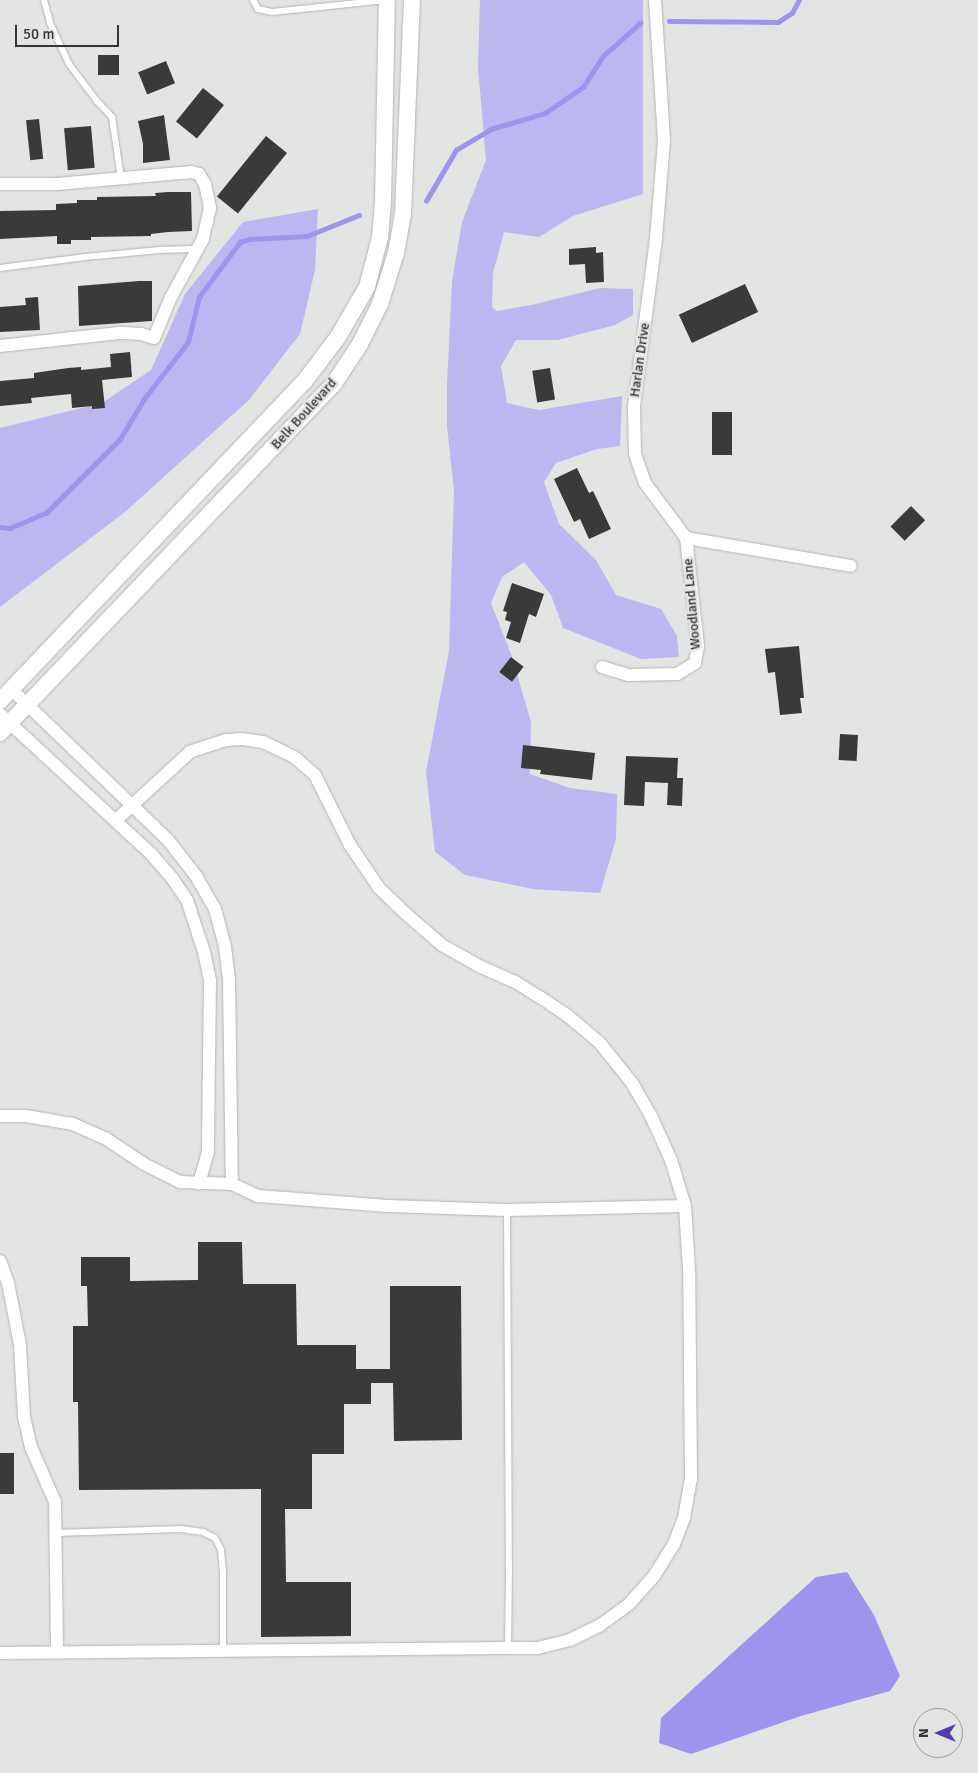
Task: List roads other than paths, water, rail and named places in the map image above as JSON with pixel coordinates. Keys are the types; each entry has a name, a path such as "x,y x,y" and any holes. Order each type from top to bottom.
{"street":[{"name":"Belk Boulevard","path":"5,695 304,382 338,337 367,287 380,237 383,203 387,0"},
{"name":"Belk Boulevard","path":"3,724 27,705 333,385 360,344 380,304 396,253 403,214 412,0"},
{"name":"Harlan Drive","path":"655,0 664,141 656,239 634,406 635,454 645,483 686,538"},
{"path":"0,184 28,185 121,179 181,172 198,174 205,184 210,208 203,238 171,297 154,338 141,334 119,333 0,346"},
{"path":"686,538 851,566"},
{"name":"Woodland Lane","path":"602,667 629,675 677,674 696,664 698,646 686,538"},
{"path":"5,695 27,705 168,840 196,876 215,909 225,947 229,980 232,1184"},
{"path":"3,724 116,820 172,878 187,900 204,952 210,980 208,1152 199,1184"},
{"path":"0,1653 538,1648 570,1640 598,1626 628,1604 654,1576 674,1544 684,1518 691,1479 689,1270 685,1206 671,1160 652,1116 632,1083 600,1043 568,1016 541,998 515,982 481,967 442,945 405,913 379,888 350,845 314,775 294,757 263,742 242,739 226,740 190,752 116,820"},
{"path":"0,1116 35,1117 73,1124 105,1138 164,1176 180,1182 232,1184 258,1196 388,1206 507,1210 685,1206"},
{"path":"0,1261 8,1283 20,1345 24,1417 32,1447 55,1502 57,1652"}],"lane":[{"path":"44,0 50,23 69,64 96,101 112,117 121,179"},
{"path":"253,0 258,8 272,12 387,0"},
{"path":"0,268 85,257 160,250 197,249"},
{"path":"507,1210 508,1648"},
{"path":"55,1533 181,1529 203,1532 215,1538 221,1550 223,1571 223,1650"}],"waterway":[{"path":"669,21 778,22 792,13 799,0"},
{"path":"426,201 456,150 491,129 545,113 583,87 603,56 640,23"},
{"path":"0,527 10,528 46,513 120,439 144,399 188,342 199,297 240,242 250,239 307,236 359,215"}]}
